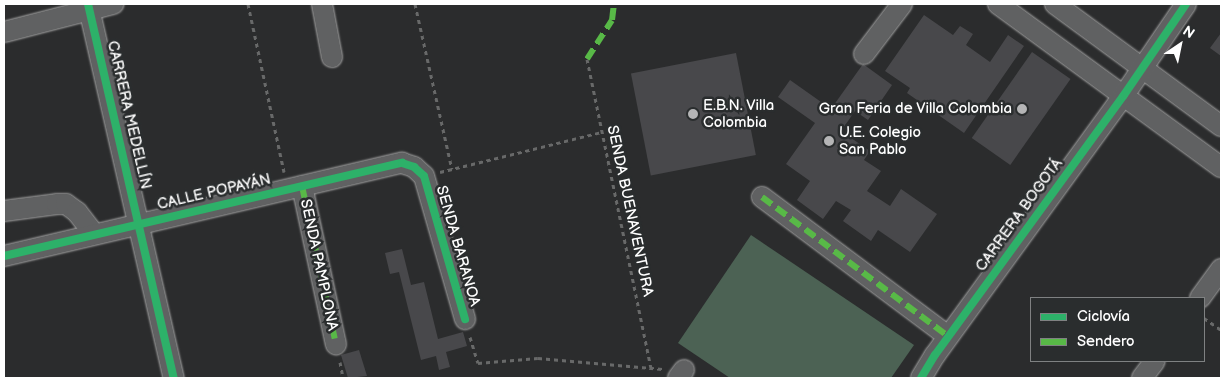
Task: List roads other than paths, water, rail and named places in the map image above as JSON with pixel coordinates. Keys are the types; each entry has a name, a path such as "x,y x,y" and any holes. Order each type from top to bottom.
{"street":[{"path":"4,32 89,7 113,4"},
{"path":"322,4 332,57"},
{"path":"864,54 902,4"},
{"path":"998,4 1221,167"},
{"path":"1055,4 1142,70 1221,126"},
{"name":"CARRERA BOGOTÁ","path":"921,378 948,336 1142,70 1186,4"},
{"name":"CARRERA MEDELLÍN","path":"89,7 140,222 174,378"},
{"name":"CALLE POPAYÁN","path":"4,256 140,222 402,163"},
{"name":"SENDA BARANOA","path":"402,163 414,166 424,176 465,319"},
{"name":"SENDA PAMPLONA","path":"295,188 336,344"},
{"path":"762,198 948,336"},
{"path":"4,211 66,204 77,212 94,234"},
{"path":"1201,297 1221,269"},
{"path":"1142,378 1154,362"}],"place":[{"name":"Gran Feria de Villa Colombia","path":"1022,109"},
{"name":"E.B.N. Villa Colombia","path":"693,114"},
{"name":"U.E. Colegio San Pablo","path":"829,141"}]}
